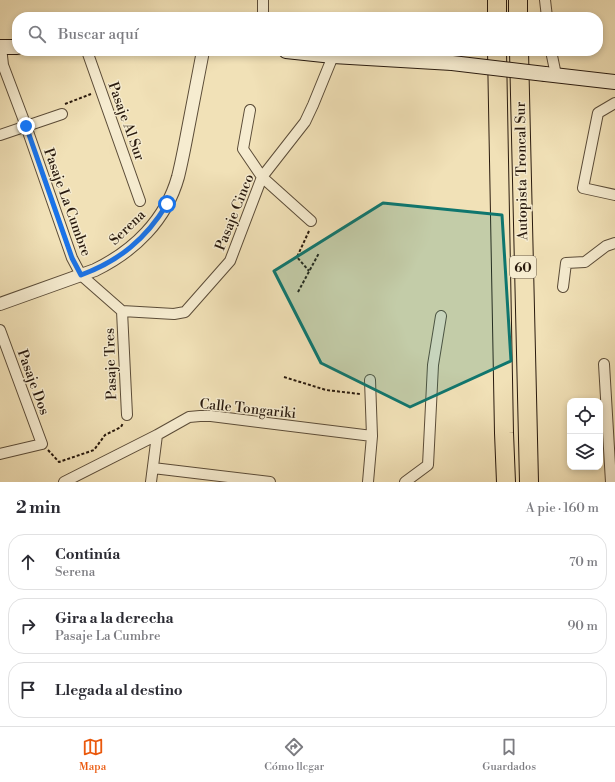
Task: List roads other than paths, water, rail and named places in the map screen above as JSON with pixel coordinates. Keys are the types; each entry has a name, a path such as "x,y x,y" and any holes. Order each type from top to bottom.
{"highway":[{"path":"497,0 497,12"},
{"path":"518,0 518,12"},
{"name":"Autopista Troncal Sur","path":"497,56 506,482"},
{"name":"Autopista Troncal Sur","path":"519,56 529,482"}],"main road":[{"path":"0,48 12,47"},
{"path":"332,56 452,63 615,82"}],"street":[{"path":"263,0 263,12"},
{"path":"545,0 546,12"},
{"name":"Pasaje La Cumbre","path":"0,48 3,65 72,258 81,275"},
{"name":"Pasaje Al Sur","path":"89,56 140,201"},
{"name":"Serena","path":"0,304 81,275 108,263 132,248 151,228 167,204 175,185 181,164 202,56"},
{"name":"Pasaje Cinco","path":"122,311 174,314 185,312 230,260 262,177 305,122 332,56"},
{"path":"551,56 551,75"},
{"path":"615,103 598,113 583,188 615,195"},
{"path":"250,110 243,149 262,177 311,221"},
{"path":"0,135 62,114"},
{"path":"563,287 566,263 585,262 606,246 615,243"},
{"path":"81,275 122,311"},
{"name":"Pasaje Tres","path":"122,311 126,415"},
{"path":"405,482 428,465 433,365 441,316"},
{"name":"Pasaje Dos","path":"0,330 42,444 0,454"},
{"path":"604,364 611,482"},
{"path":"368,482 372,436 370,380"},
{"name":"Calle Tongariki","path":"64,482 157,435 189,417 200,416 372,436"},
{"path":"151,482 157,435"},
{"path":"153,468 270,482"}]}
